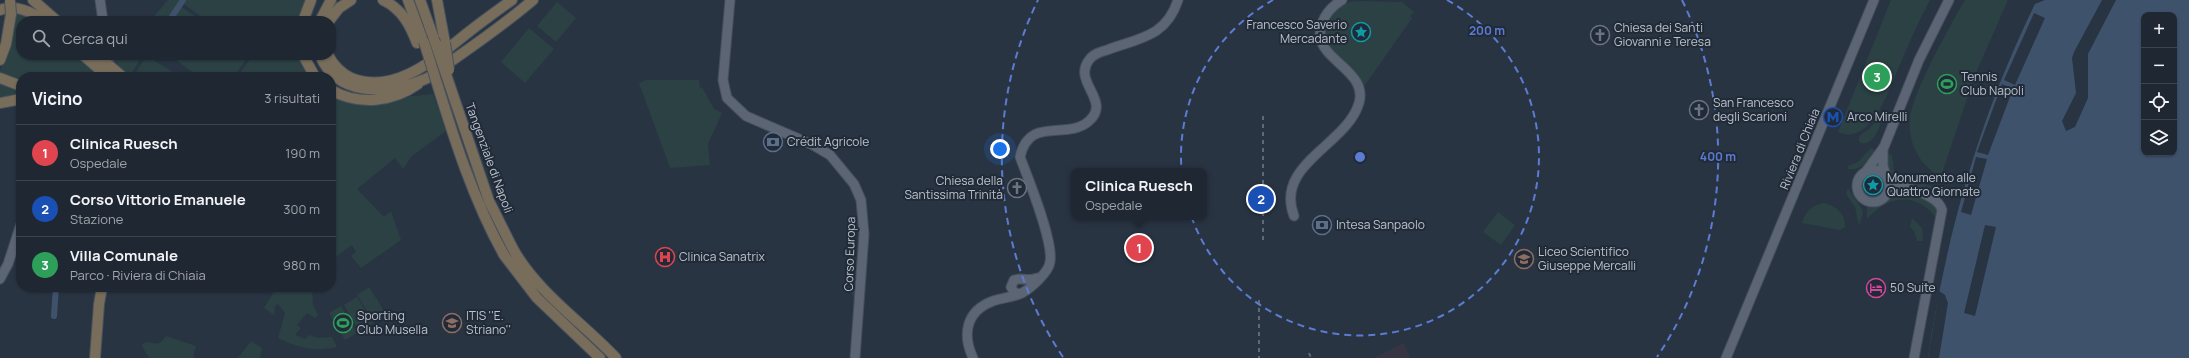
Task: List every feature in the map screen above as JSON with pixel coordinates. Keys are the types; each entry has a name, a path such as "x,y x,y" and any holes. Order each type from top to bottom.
{"highway":[{"path":"0,60 8,38 10,0"},
{"path":"33,0 51,16"},
{"path":"305,16 311,0"},
{"path":"323,16 331,0"},
{"path":"333,16 339,8 352,0"},
{"path":"383,0 394,6 404,16 420,43"},
{"path":"408,0 420,43"},
{"name":"Tangenziale di Napoli","path":"420,0 489,201 513,249 520,261 535,279 616,358"},
{"path":"437,0 455,103"},
{"path":"331,60 338,70 356,79 377,82 394,79 412,73 435,59 512,0"},
{"path":"336,92 354,98 381,99 407,92 502,26 533,0"},
{"path":"0,10 20,9 31,12 37,16"},
{"name":"Tangenziale di Napoli","path":"420,43 443,102 482,213 504,255 537,298 600,358"},
{"path":"89,60 102,72"},
{"path":"103,60 116,72"},
{"path":"306,60 312,72"},
{"path":"322,60 330,72"},
{"path":"336,77 356,87 383,89 423,80"},
{"path":"0,78 16,84"},
{"path":"0,103 16,100"},
{"path":"94,358 101,292"}],"main road":[{"path":"100,0 102,16"},
{"name":"Corso Europa","path":"730,0 723,80 727,98 746,116 813,145 834,159 854,184 863,209 862,278 855,358"},
{"path":"973,358 966,340 969,323 975,313 983,306 1001,299 1042,277 1048,268 1050,253 1038,208 1020,157 1022,146 1039,132 1078,128 1088,122 1094,116 1097,103 1085,79 1084,69 1089,60 1098,53 1150,35 1163,27 1174,10 1178,0"},
{"path":"1294,216 1291,198 1296,177 1352,116 1358,105 1360,90 1356,81 1328,52 1322,40 1320,28 1324,18 1331,8 1342,0"},
{"name":"Riviera di Chiaia","path":"1726,358 1874,0"},
{"path":"1884,147 1867,170 1859,177 1856,187 1857,192 1865,200 1870,202 1881,200 1888,191 1887,178 1882,158 1884,147 1919,60 1949,0"},
{"path":"104,72 109,60"},
{"path":"1867,170 1877,170 1900,187 1932,197 1940,204 1942,210 1914,358"},
{"path":"0,279 8,264 16,239"}],"shaded area":[{"path":"1404,343 1410,358 1374,358"}],"green space":[{"path":"168,0 308,0 302,16 200,16 185,5 180,4 172,16 154,16"},
{"path":"1891,0 1930,0 1879,111 1871,122 1861,130 1850,134 1838,132"},
{"name":"Tennis Club Napoli","path":"1965,0 2008,0 1975,75 1942,173 1938,175 1925,164 1915,150 1910,134 1910,117 1918,90 1925,74"},
{"path":"1356,1 1402,2 1414,12 1410,16 1412,18 1363,88 1339,62 1327,41 1324,30 1327,20 1334,11 1344,4"},
{"path":"557,2 576,18 556,42 537,26"},
{"path":"182,7 195,16 176,16"},
{"path":"16,14 21,14 25,16 16,16 16,60 83,60 93,68 93,72 16,72 16,94 0,99 0,70 8,55"},
{"path":"529,28 554,49 525,83 501,62"},
{"path":"140,60 132,72 126,72 114,61"},
{"path":"144,60 153,60 173,72 136,72"},
{"path":"176,60 246,60 237,72 192,72"},
{"path":"249,60 303,60 309,72 241,72"},
{"path":"646,80 699,80 700,88 702,87 714,109 722,113 708,144 710,165 670,168 639,83"},
{"path":"336,94 403,97 433,94 446,131 412,156 403,169 395,158 357,189 384,217 391,211 401,240 361,268 351,256 356,252 352,245 336,256"},
{"path":"1882,114 1884,116 1876,134 1870,141 1861,143 1859,141 1859,136 1869,129"},
{"path":"1871,148 1875,150 1864,165 1856,169 1847,169 1848,166 1858,162"},
{"path":"1888,154 1892,155 1894,171 1898,177 1932,186 1933,189 1926,190 1914,187 1897,180 1890,172 1888,167"},
{"path":"1848,188 1862,209 1863,213 1859,226 1855,207 1846,194"},
{"path":"1894,188 1932,200 1939,213 1937,219 1921,204 1912,200 1902,200 1893,201 1884,205 1867,219 1867,207 1877,207 1884,203"},
{"path":"1823,203 1839,210 1844,218 1845,227 1840,230 1802,223 1809,210"},
{"path":"1498,212 1515,225 1501,245 1483,232"},
{"path":"1912,218 1922,228 1923,241 1917,241 1914,231 1910,227"},
{"path":"856,230 854,301 848,280 851,279 846,254 852,253 849,232"},
{"path":"369,287 386,314 374,322 357,295"},
{"path":"274,292 312,292 313,305 318,315 315,318 307,313 297,325 301,328 295,335 305,339 309,335 318,338 332,337 337,347 314,349 300,347 278,338 285,313 278,304 275,306 274,315 264,308"},
{"path":"357,297 373,323 359,331 344,305"},
{"name":"Sporting Club Musella","path":"341,306 357,333 345,340 329,313"},
{"path":"166,336 196,346 193,357 196,358 149,358 142,344 150,342 157,344 160,343"},
{"path":"251,341 262,348 260,358 238,358"}],"water":[{"path":"2045,0 2189,0 2189,358 1928,358 1955,221 1982,133 2015,46 2035,4"}],"pier":[{"path":"2102,0 2116,0 2088,54 2088,98 2075,127 2066,131 2062,121 2076,93 2072,58"},
{"path":"2034,13 2045,18 2015,85 2004,80"},
{"path":"2002,84 2013,89 1988,155 1977,152"},
{"path":"1976,157 1987,159 1971,215 1961,212"},
{"path":"1985,225 1996,227 1975,316 1964,313"},
{"path":"1939,291 1945,295 1948,303 1939,358 1928,358"}],"waterway":[{"path":"172,16 183,0"},
{"path":"54,316 56,292"}],"railway":[{"path":"1263,116 1263,240"},
{"path":"1259,300 1259,358"},
{"path":"1309,353 1311,358"}],"place":[{"name":"Francesco Saverio Mercadante","path":"1361,32"},
{"name":"Chiesa dei Santi Giovanni e Teresa","path":"1600,35"},
{"name":"Villa Comunale","path":"1877,77"},
{"name":"Tennis Club Napoli","path":"1947,84"},
{"name":"San Francesco degli Scarioni","path":"1699,110"},
{"name":"Arco Mirelli","path":"1833,117"},
{"name":"Crédit Agricole","path":"773,142"},
{"name":"Monumento alle Quattro Giornate","path":"1873,185"},
{"name":"Chiesa della Santissima Trinità","path":"1017,188"},
{"name":"Corso Vittorio Emanuele","path":"1261,199"},
{"name":"Intesa Sanpaolo","path":"1322,225"},
{"name":"Clinica Ruesch","path":"1139,248"},
{"name":"Clinica Sanatrix","path":"665,257"},
{"name":"Liceo Scientifico Giuseppe Mercalli","path":"1524,259"},
{"name":"50 Suite","path":"1876,288"},
{"name":"Sporting Club Musella","path":"343,323"},
{"name":"ITIS ''E. Striano''","path":"452,323"}]}
